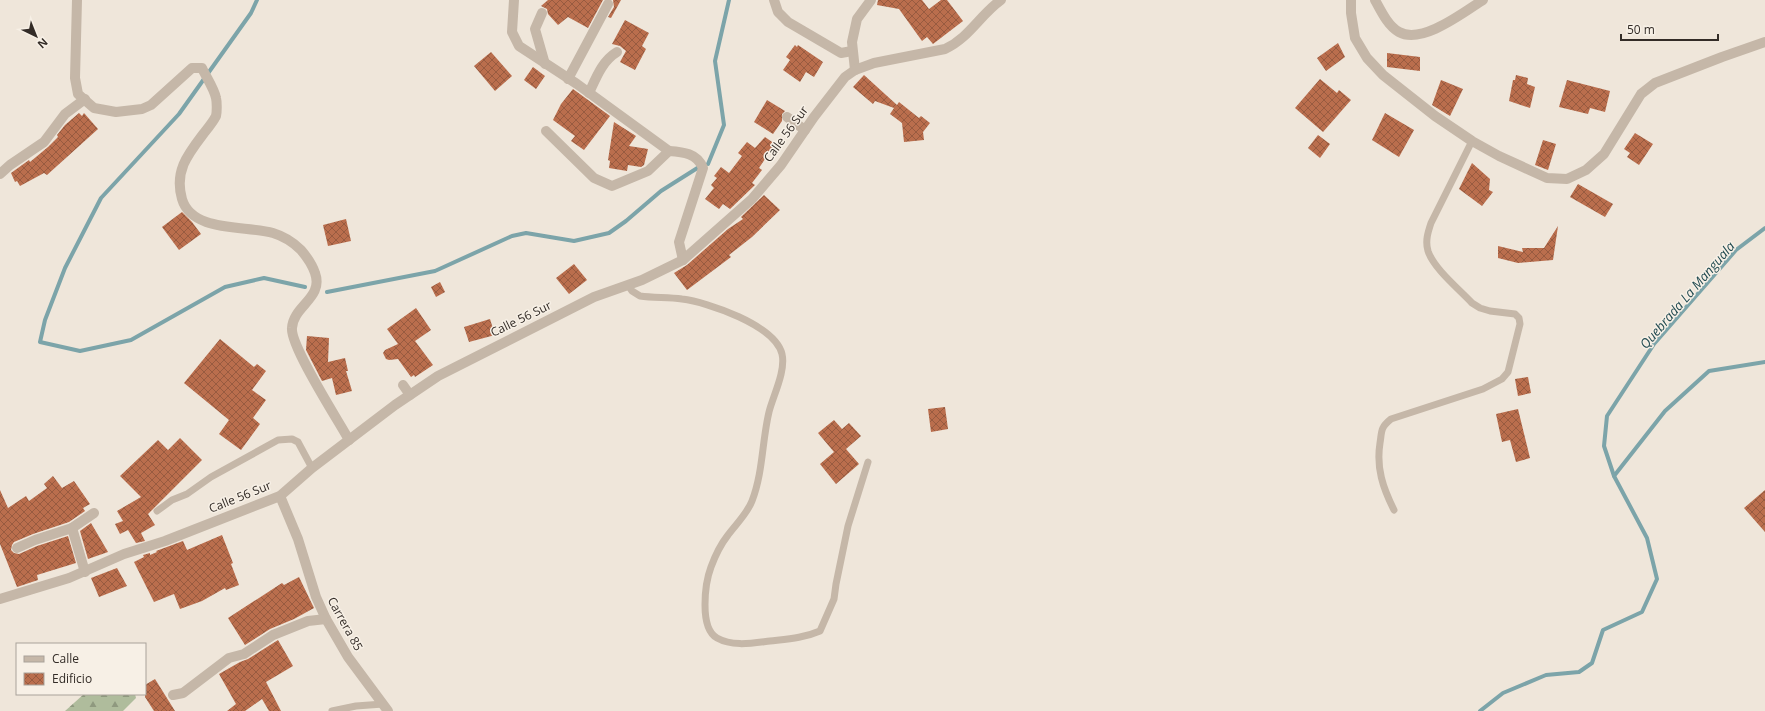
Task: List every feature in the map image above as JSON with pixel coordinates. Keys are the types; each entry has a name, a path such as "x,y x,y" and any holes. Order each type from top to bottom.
{"street":[{"path":"77,0 75,78 78,94 94,108 116,112 142,109 151,105 192,68 202,68 216,97 216,115 182,166 179,182 182,199 187,210 199,219 240,229 271,232 286,238 300,250 312,264 316,276 317,286 314,294 294,319 291,329 299,351 349,440"},
{"path":"514,0 512,25 515,40 525,51 589,93 669,151 686,153 695,157 701,164 703,168 679,242 683,260"},
{"path":"774,0 778,12 788,22 841,53 852,51"},
{"path":"855,70 852,42 857,19 871,0"},
{"name":"Calle 56 Sur","path":"0,599 85,572 124,554 165,541 280,496 312,468 438,376 594,297 666,270 683,260 752,199 781,165 805,130 845,78 855,70 874,63 951,47 965,37 980,18 1001,0"},
{"path":"1351,0 1354,38 1367,58 1383,75 1435,116 1472,141 1500,156 1548,178 1567,179 1586,170 1604,154 1635,102 1646,89 1663,79 1765,42"},
{"path":"1375,0 1385,18 1399,32 1412,35 1433,31 1483,0"},
{"path":"568,79 608,4"},
{"path":"542,13 535,29 545,64"},
{"path":"589,93 599,71 608,57 617,52"},
{"path":"0,174 10,165 44,142 65,114 85,99"},
{"path":"787,117 805,130"},
{"path":"546,131 594,178 612,186 648,171 669,151"},
{"path":"403,385 410,395"},
{"name":"Carrera 85","path":"280,496 298,539 316,597 326,619 348,657 385,708"},
{"path":"17,548 72,528 82,520 94,514"},
{"path":"72,528 85,572"},
{"path":"174,695 182,693 230,658 244,654 273,636 308,621 326,619"}],"lane":[{"path":"1394,510 1382,482 1379,468 1378,457 1382,428 1391,419 1483,389 1502,379 1508,372 1520,324 1519,318 1515,314 1485,310 1472,303 1435,264 1427,250 1427,236 1431,223 1472,141"},
{"path":"628,285 632,291 640,296 688,300 726,311 762,330 776,344 782,354 781,370 769,413 753,500 739,522 727,536 710,568 706,585 705,616 711,633 716,638 739,644 808,637 820,631 834,599 837,576 848,526 868,462"},
{"path":"157,511 172,500 186,494 211,477 278,440 292,439 298,442 312,468"},
{"path":"332,711 356,706 385,708"}],"green space":[{"path":"83,695 135,695 136,698 123,711 65,711"}],"building":[{"path":"548,0 603,0 588,28 568,17 558,25 548,14 547,9 541,6"},
{"path":"613,0 621,0 611,18 608,17 614,7"},
{"path":"878,0 922,0 929,9 941,0 947,0 963,21 933,44 927,37 922,41 899,9 877,5"},
{"path":"625,20 649,33 642,46 646,49 635,70 620,62 626,51 620,46 612,44"},
{"path":"1338,43 1345,57 1326,71 1317,58"},
{"path":"795,45 797,47 798,45 823,62 814,77 806,72 800,82 783,70 790,60 786,57"},
{"path":"491,52 512,76 495,91 474,66"},
{"path":"1387,53 1420,57 1420,71 1387,67"},
{"path":"533,67 545,76 536,89 524,80"},
{"path":"864,75 897,105 899,102 919,118 921,116 930,123 923,132 924,140 904,142 902,123 890,114 894,108 875,101 873,104 853,87"},
{"path":"1516,75 1528,78 1527,84 1535,87 1530,108 1509,101 1513,80 1515,80"},
{"path":"1320,79 1337,93 1339,90 1351,100 1323,132 1295,108"},
{"path":"1441,80 1463,89 1450,116 1432,105"},
{"path":"1567,80 1610,91 1605,112 1590,108 1588,114 1559,107"},
{"path":"573,89 610,116 584,150 571,141 575,136 553,120 561,104"},
{"path":"767,100 785,111 782,114 782,121 773,134 754,122"},
{"path":"79,113 82,116 84,113 98,129 47,175 44,173 20,186 17,181 15,182 11,173 29,160 30,162 48,147 58,137 57,135 65,125"},
{"path":"1385,113 1414,130 1399,157 1372,140"},
{"path":"614,122 636,136 629,146 648,149 644,165 641,167 628,165 627,171 609,168 610,161 608,160"},
{"path":"1635,133 1653,144 1639,165 1627,157 1630,153 1624,149"},
{"path":"1318,135 1330,144 1320,158 1308,148"},
{"path":"765,137 775,144 759,168 762,170 752,183 755,185 730,209 723,204 719,209 705,199 714,188 711,185 717,178 714,176 721,167 729,173 742,156 738,153 747,142 755,148"},
{"path":"1543,140 1556,144 1548,170 1535,165"},
{"path":"1472,163 1490,179 1489,190 1493,192 1482,206 1459,189"},
{"path":"1578,184 1613,204 1605,217 1570,197"},
{"path":"764,195 780,210 752,237 729,255 731,257 687,290 674,273 687,265 728,229 743,219 741,217"},
{"path":"182,212 201,234 179,250 162,227"},
{"path":"346,219 351,241 328,246 323,225"},
{"path":"1558,226 1553,260 1518,263 1498,258 1498,246 1523,252 1522,248 1544,248"},
{"path":"574,264 587,280 569,294 556,278"},
{"path":"440,282 445,292 436,297 431,287"},
{"path":"416,308 431,330 415,341 433,365 415,377 414,375 411,377 398,359 386,359 383,353 385,350 398,344 387,329"},
{"path":"490,319 495,335 469,342 464,327"},
{"path":"307,336 329,338 328,362 345,358 348,371 346,371 352,391 336,395 332,378 322,381 306,350"},
{"path":"220,339 254,367 257,364 266,371 252,390 266,400 253,418 260,424 241,450 219,434 229,420 184,383"},
{"path":"1528,377 1531,393 1518,396 1515,379"},
{"path":"945,407 948,429 931,432 928,409"},
{"path":"1518,409 1530,458 1516,462 1510,440 1502,442 1496,414"},
{"path":"834,420 842,429 849,423 861,436 846,449 859,464 836,484 820,464 834,452 818,433"},
{"path":"180,438 202,460 148,514 155,525 141,533 145,541 136,543 128,530 120,534 115,524 123,521 117,511 141,497 120,476 158,440 168,450"},
{"path":"53,476 62,488 74,481 90,504 83,508 85,511 69,522 14,542 11,550 14,553 19,554 37,546 68,536 76,563 37,575 38,580 17,587 0,544 0,490 8,508 26,496 29,501 47,488 44,484"},
{"path":"1765,490 1765,532 1744,508"},
{"path":"91,523 108,552 88,559 80,531"},
{"path":"222,535 233,563 231,564 239,585 226,590 225,588 202,601 180,609 174,594 154,602 134,562 144,557 143,555 150,553 150,555 157,552 156,551 183,541 187,550"},
{"path":"117,568 127,586 99,597 91,578"},
{"path":"299,577 314,608 294,619 270,629 245,645 228,618 282,583 284,585"},
{"path":"278,640 293,666 266,682 281,711 269,711 262,699 245,711 227,711 236,704 219,674 248,659"},
{"path":"155,679 175,711 154,711 145,697 146,684"}],"waterway":[{"path":"257,0 251,13 179,114 101,198 65,268 45,320 40,342 80,351 131,340 225,287 264,278 305,287"},
{"path":"708,164 724,125 715,61 729,0"},
{"path":"327,292 435,271 512,236 526,233 574,241 609,233 626,221 661,191 699,167"},
{"name":"Quebrada La Manguala","path":"1480,711 1503,693 1546,675 1579,672 1592,663 1603,630 1642,612 1657,579 1647,538 1614,476 1604,446 1607,416 1654,344 1736,250 1765,228"},
{"path":"1614,476 1665,411 1709,371 1765,362"}]}
